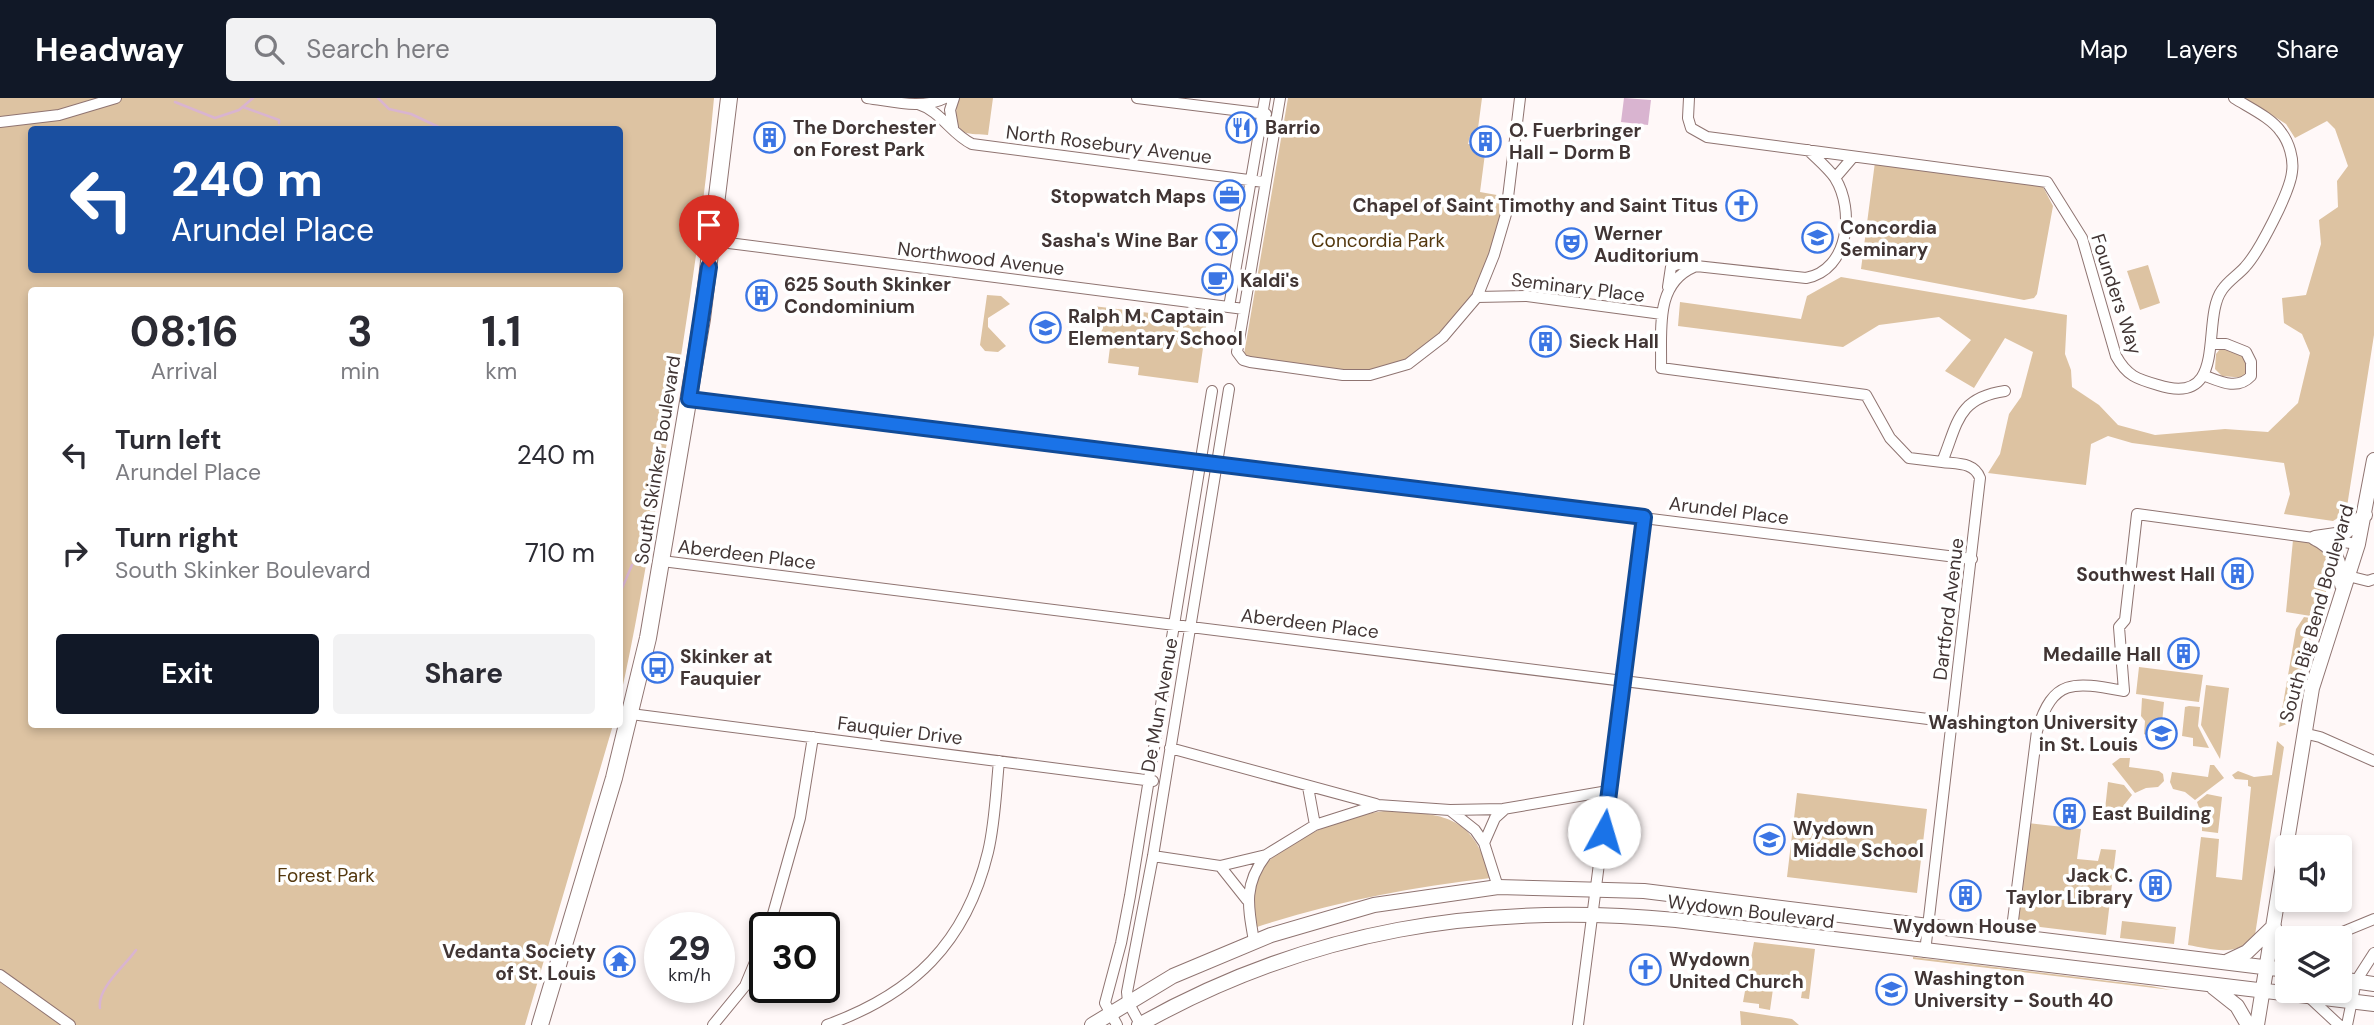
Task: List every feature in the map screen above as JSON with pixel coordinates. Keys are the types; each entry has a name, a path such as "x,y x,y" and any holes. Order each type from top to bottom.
{"main road":[{"name":"South Skinker Boulevard","path":"540,1025 631,714 662,561 689,399 713,241 729,98"}],"street":[{"path":"0,122 59,115 116,98"},
{"path":"867,98 918,104 936,103 945,98"},
{"path":"954,98 950,110 954,130"},
{"path":"1137,98 1276,116"},
{"path":"1229,307 1265,98"},
{"path":"1280,98 1237,352 1243,360 1250,362 1343,375 1388,372 1408,364 1428,351 1478,297 1506,214 1520,98"},
{"name":"Founders Way","path":"1689,98 1688,118 1691,128 1707,137 2048,182 2082,238 2116,356 2124,369 2130,376 2178,388 2192,385 2203,376"},
{"path":"2212,344 2226,344 2246,352 2252,362 2251,376 2238,385 2203,376 2212,344 2216,301 2222,289 2247,266 2281,205 2292,172 2290,149 2280,130 2234,98"},
{"name":"North Rosebury Avenue","path":"918,104 934,111 972,144 1264,182"},
{"path":"1662,314 1671,267 1678,264 1806,278 1822,272 1841,247 1848,226 1845,203 1835,178 1808,150"},
{"path":"1835,178 1853,157"},
{"name":"Northwood Avenue","path":"713,241 1244,309"},
{"name":"Seminary Place","path":"1478,297 1518,295 1662,314 1661,368 1866,395 1890,438 1909,458 1942,462"},
{"name":"De Mun Avenue","path":"1128,1002 1229,389"},
{"name":"De Mun Avenue","path":"1113,1019 1105,1003 1121,943 1212,391"},
{"path":"1942,462 1964,409 1971,401 1984,394 2005,391"},
{"name":"Arundel Place","path":"689,399 1972,559"},
{"name":"South Big Bend Boulevard","path":"2257,1025 2312,688 2358,544 2374,460"},
{"name":"Dartford Avenue","path":"1925,952 1980,478 1977,471 1967,465 1942,462"},
{"path":"2011,936 2037,732 2044,709 2056,694 2069,686 2092,685 2124,691 2125,675 2120,660 2119,627 2125,620 2137,514 2358,544"},
{"path":"2315,538 2343,534 2365,515"},
{"path":"1578,1025 1644,517"},
{"path":"2315,538 2331,547 2336,555 2340,567 2342,594"},
{"name":"Aberdeen Place","path":"662,561 1952,722"},
{"path":"2348,576 2368,581 2374,579"},
{"name":"Fauquier Drive","path":"631,714 1164,782"},
{"path":"2303,733 2320,737 2374,761"},
{"path":"774,912 798,828 813,737"},
{"path":"1170,748 1378,805 1450,810 1505,809 1608,790"},
{"path":"827,1025 862,1012 889,997 914,979 946,947 973,897 988,852 999,761"},
{"path":"1308,787 1315,825"},
{"path":"1153,856 1220,866 1266,855 1315,825 1378,805"},
{"path":"1484,843 1495,818 1505,809"},
{"path":"1450,810 1468,824 1484,843 1498,887"},
{"path":"1254,941 1247,900 1258,866 1266,855"},
{"path":"1220,866 1247,900"},
{"name":"Wydown Boulevard","path":"1092,1025 1113,1019 1128,1002 1173,976 1254,941 1320,919 1374,905 1498,887 1596,887 1657,892 2275,968"},
{"name":"Wydown Boulevard","path":"1139,1025 1218,984 1294,955 1359,937 1429,923 1502,915 1593,914 1676,920 2275,994"},
{"path":"2352,928 2374,919"},
{"path":"2227,962 2247,952 2274,926"},
{"path":"2270,951 2275,950"},
{"path":"2352,998 2356,981 2374,953"},
{"path":"0,975 70,1025"},
{"path":"713,1025 745,986 749,976"},
{"path":"2352,980 2374,984"},
{"path":"2212,986 2237,1006 2248,1025"},
{"path":"1128,1002 1139,1025"},
{"name":"Wydown Boulevard","path":"2352,1002 2374,1004"},
{"path":"2315,1003 2339,1025"},
{"path":"2347,1025 2351,1003"}],"green space":[{"name":"Forest Park","path":"0,98 714,98 700,227 681,356 623,684 623,287 28,287 28,728 612,728 525,1025 0,1025"},
{"path":"960,98 993,98 988,135 967,133 960,129 956,116"},
{"name":"Concordia Park","path":"1288,98 1482,98 1477,136 1470,136 1468,144 1486,146 1480,192 1508,197 1477,297 1428,351 1370,375 1243,360"},
{"path":"2245,98 2374,98 2374,335 2346,513 2333,521 2284,514 2290,494 2284,463 2132,443 2108,436 2091,444 2086,485 1988,473 2000,454 2009,414 2021,397 2033,352 2005,338 1974,388 1945,371 1971,340 1939,317 1879,325 1843,347 1678,326 1680,302 1801,319 1807,296 1841,277 2067,315 2065,354 2071,370 2072,387 2099,405 2118,425 2155,435 2225,429 2268,432 2298,403 2310,353 2302,334 2284,323 2282,298 2306,295 2321,244 2319,220 2338,207 2337,181 2348,166 2335,129 2327,121 2295,138 2286,124"},
{"path":"1875,162 2041,183 2053,206 2037,294 2034,298 2024,300 1861,269"},
{"path":"2148,265 2160,303 2140,310 2127,271"},
{"path":"987,295 1001,296 1010,304 988,318 988,327 1006,346 998,352 985,351 980,345"},
{"path":"1093,306 1207,320 1198,383 1138,375 1139,367 1108,363 1110,347 1101,339 1102,328 1094,322 1094,315 1089,309"},
{"path":"2227,348 2243,356 2249,368 2245,378 2222,376 2215,369 2216,354 2220,349"},
{"path":"2293,540 2342,546 2317,617 2286,612"},
{"path":"2304,617 2316,619 2287,724 2279,727 2296,629"},
{"path":"2139,667 2203,675 2199,702 2136,694"},
{"path":"2206,685 2229,688 2220,759 2201,725"},
{"path":"2142,698 2164,702 2161,733 2157,732 2157,741 2144,734"},
{"path":"2185,707 2200,707 2198,726 2209,748 2193,746 2193,738 2182,736"},
{"path":"2277,741 2284,747 2255,935 2241,947 2233,949 2215,950 2188,945 2201,837 2219,839 2216,877 2242,880 2251,787 2248,786 2248,780 2235,779 2232,775 2238,771 2254,777 2272,775"},
{"path":"2120,758 2130,758 2129,767 2159,771 2163,774 2164,781 2158,787 2135,793 2112,764"},
{"path":"2210,765 2214,765 2224,778 2195,800 2185,792 2173,789 2170,782 2172,772 2208,777"},
{"path":"2108,782 2124,785 2132,795 2124,805 2121,821 2104,819"},
{"path":"1797,793 1927,809 1917,893 1787,877"},
{"path":"2207,794 2222,797 2218,833 2202,831 2202,816 2197,802"},
{"path":"1392,810 1429,814 1456,823 1476,842 1491,878 1372,896 1257,927 1255,885 1265,865 1278,853 1295,841 1336,823"},
{"path":"2028,823 2081,829 2077,859 2098,861 2101,849 2116,850 2106,935 2015,924"},
{"path":"2122,921 2176,927 2174,944 2120,938"},
{"path":"1754,942 1815,949 1809,999 1801,998 1803,985 1774,982 1770,1010 1759,1008 1759,1004 1743,1002"},
{"path":"1913,959 2151,986 2171,990"},
{"path":"1740,1011 1792,1019 1799,1025 1741,1025"}],"shaded area":[{"path":"1624,98 1651,100 1648,125 1621,122"}],"waterway":[{"path":"175,102 215,118 239,110 253,98"},
{"path":"378,98 389,109 411,114 436,126"},
{"path":"243,107 279,120 279,123"},
{"path":"623,586 632,565"},
{"path":"100,1008 100,1000 107,985 136,950"}],"place":[{"name":"Barrio","path":"1242,127"},
{"name":"The Dorchester on Forest Park","path":"770,138"},
{"name":"O. Fuerbringer Hall - Dorm B","path":"1486,141"},
{"name":"Stopwatch Maps","path":"1229,196"},
{"name":"Chapel of Saint Timothy and Saint Titus","path":"1741,205"},
{"name":"Concordia Seminary","path":"1817,238"},
{"name":"Sasha's Wine Bar","path":"1221,240"},
{"name":"Werner Auditorium","path":"1571,244"},
{"name":"Kaldi's","path":"1217,280"},
{"name":"625 South Skinker Condominium","path":"761,295"},
{"name":"Ralph M. Captain Elementary School","path":"1045,327"},
{"name":"Sieck Hall","path":"1546,341"},
{"name":"Southwest Hall","path":"2238,574"},
{"name":"Medaille Hall","path":"2184,654"},
{"name":"Skinker at Fauquier","path":"657,667"},
{"name":"Washington University in St. Louis","path":"2161,733"},
{"name":"East Building","path":"2069,813"},
{"name":"Wydown Middle School","path":"1770,839"},
{"name":"Jack C. Taylor Library","path":"2156,886"},
{"name":"Wydown House","path":"1965,895"},
{"name":"Vedanta Society of St. Louis","path":"619,962"},
{"name":"Wydown United Church","path":"1646,970"},
{"name":"Washington University - South 40","path":"1891,989"}],"route":[{"path":"709,267 689,399 1644,517 1604,832"}]}
